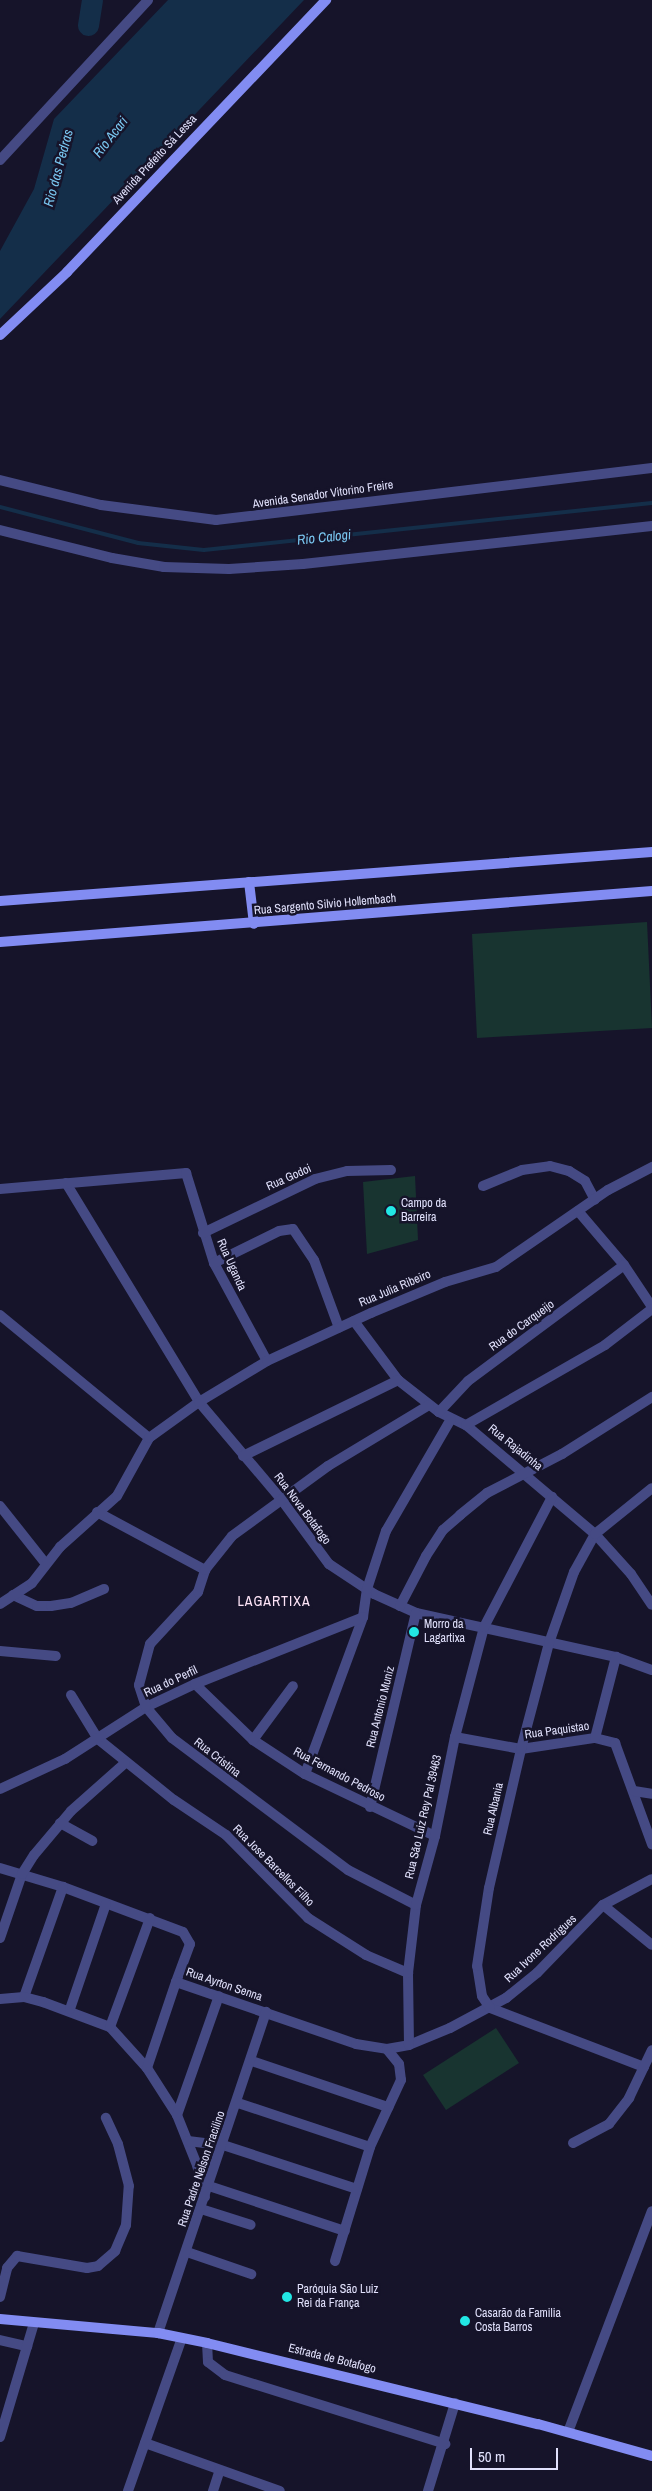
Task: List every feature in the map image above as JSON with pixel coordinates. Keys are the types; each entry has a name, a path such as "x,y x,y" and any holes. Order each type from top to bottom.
{"main road":[{"name":"Avenida Prefeito Sá Lessa","path":"0,336 67,272 326,0"},
{"path":"0,901 652,852"},
{"path":"250,882 254,924"},
{"name":"Rua Sargento Silvio Hollembach","path":"0,942 254,924 652,891"},
{"name":"Estrada de Botafogo","path":"0,2318 158,2333 207,2343 455,2403 652,2456"}],"street":[{"path":"0,160 148,0"},
{"name":"Avenida Senador Vitorino Freire","path":"0,480 101,505 216,520 652,468"},
{"path":"0,530 112,558 164,566 229,569 304,564 652,526"},
{"path":"483,1186 522,1170 550,1166 570,1171 585,1181 595,1200"},
{"name":"Rua Julia Ribeiro","path":"149,1438 198,1402 267,1361 445,1282 496,1267 626,1179 652,1167"},
{"name":"Rua Godoi","path":"203,1233 315,1180 347,1171 391,1170"},
{"name":"Rua Uganda","path":"66,1183 186,1174 214,1263 267,1361"},
{"path":"0,1189 66,1183"},
{"name":"Rua Nova Botafogo","path":"66,1183 198,1402 281,1499 329,1564 367,1589 416,1612 616,1657 652,1670"},
{"path":"466,1425 605,1344 652,1308 624,1265 578,1211"},
{"path":"214,1263 279,1231 293,1230 314,1260 339,1328"},
{"name":"Rua do Carqueijo","path":"439,1412 468,1381 624,1265"},
{"path":"0,1315 149,1438 122,1488 46,1564 32,1583 0,1604"},
{"name":"Rua Rajadinha","path":"354,1321 398,1380 428,1405 451,1419 466,1425 595,1534 630,1574 652,1605"},
{"path":"243,1456 398,1380"},
{"path":"400,1606 443,1530 488,1493 523,1472 562,1454 652,1397"},
{"name":"Rua Cristina","path":"416,1905 348,1870 233,1787 172,1738 146,1707 139,1685 150,1644 198,1592 205,1570 232,1536 336,1461 428,1405"},
{"path":"305,1774 363,1617 367,1589 386,1531 451,1419"},
{"name":"Rua Albania","path":"490,2008 482,1996 477,1966 489,1888 521,1749 549,1643 574,1572 595,1534 652,1488"},
{"name":"Rua Sāo Luiz Rey Pal 39463","path":"409,2045 408,1973 416,1905 435,1836 455,1737 484,1627 552,1497"},
{"path":"0,1506 46,1564"},
{"path":"97,1512 205,1570"},
{"path":"14,1595 37,1606 51,1606 71,1603 104,1589"},
{"name":"Rua Antonio Muniz","path":"370,1807 416,1612"},
{"name":"Rua do Perfil","path":"0,1789 48,1768 98,1739 146,1707 195,1684 363,1617"},
{"path":"0,1651 56,1656"},
{"path":"595,1738 616,1657"},
{"name":"Rua Fernando Pedroso","path":"195,1684 253,1740 305,1774 370,1807 435,1836"},
{"path":"253,1740 293,1686"},
{"name":"Rua Jose Barcellos Filho","path":"71,1695 98,1739 125,1763 226,1835 308,1918 366,1955 408,1973"},
{"name":"Rua Paquistao","path":"455,1737 521,1749 595,1738 615,1743 620,1750 652,1844"},
{"path":"0,1938 22,1874 60,1823 125,1763"},
{"path":"634,1791 652,1794"},
{"path":"60,1823 92,1841"},
{"name":"Rua Ayrton Senna","path":"0,1868 63,1887 106,1904 150,1918 189,1938 190,1944 176,1982 356,2044"},
{"name":"Rua Ivone Rodrigues","path":"356,2044 387,2049 409,2045 490,2008 537,1973 603,1905 652,1879"},
{"path":"24,1997 63,1887"},
{"path":"70,2009 106,1904"},
{"path":"603,1905 652,1945"},
{"path":"110,2027 150,1918"},
{"path":"147,2068 176,1982"},
{"path":"177,2115 219,1996"},
{"path":"0,1998 24,1997 70,2009 110,2027 147,2068 177,2115 188,2141 206,2198"},
{"path":"490,2008 644,2067"},
{"name":"Rua Padre Nelson Fracilino","path":"158,2333 188,2252 252,2061 266,2012"},
{"path":"335,2261 370,2147 401,2080 402,2071 387,2049"},
{"path":"573,2143 596,2134 609,2124 629,2098 651,2054"},
{"path":"252,2061 388,2107"},
{"path":"238,2103 370,2147"},
{"path":"0,2296 7,2268 17,2256 87,2268 98,2266 115,2251 126,2225 129,2186 118,2144 106,2118"},
{"path":"188,2141 223,2145 357,2190"},
{"path":"209,2186 345,2231"},
{"path":"201,2210 251,2225"},
{"path":"568,2432 652,2212"},
{"path":"188,2252 251,2274"},
{"path":"1,2430 34,2322"},
{"path":"128,2491 182,2338"},
{"path":"0,2340 27,2346"},
{"path":"207,2343 208,2362 225,2375 445,2444"},
{"path":"428,2491 445,2444 455,2403"},
{"path":"145,2443 280,2491"},
{"path":"213,2491 220,2470"}],"green space":[{"path":"647,922 652,1028 477,1038 472,934"},
{"name":"Campo da Barreira","path":"415,1176 418,1240 367,1254 363,1182"},
{"path":"496,2028 519,2063 446,2110 423,2075"}],"water":[{"name":"Rio Acari","path":"168,0 304,0 0,319 0,251 34,189 54,119"}],"waterway":[{"name":"Rio das Pedras","path":"88,25 92,0"},
{"name":"Rio Calogi","path":"0,507 138,543 204,550 652,503"}],"place":[{"name":"Campo da Barreira","path":"391,1211"},
{"name":"Morro da Lagartixa","path":"414,1632"},
{"name":"Paróquia São Luiz Rei da França","path":"287,2297"},
{"name":"Casarão da Familia Costa Barros","path":"465,2321"}],"district":[{"name":"LAGARTIXA","path":"274,1601"}]}
